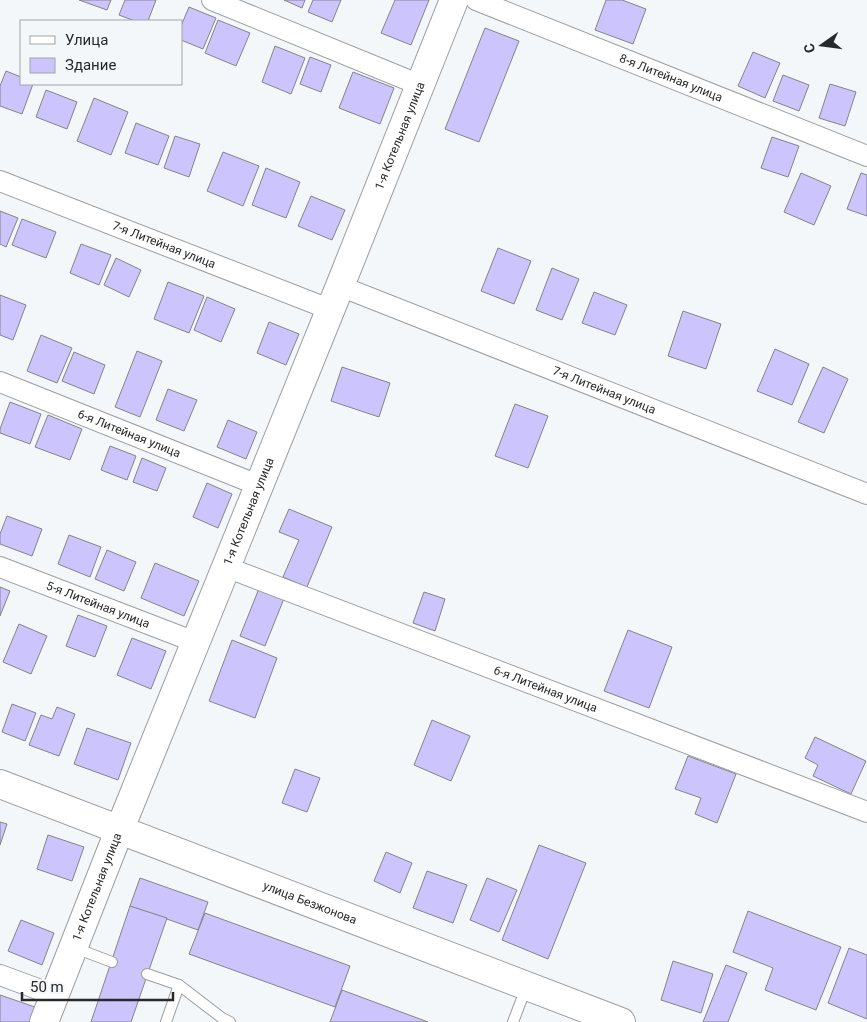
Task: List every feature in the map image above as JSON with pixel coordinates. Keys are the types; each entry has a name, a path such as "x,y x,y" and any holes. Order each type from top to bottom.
{"street":[{"path":"212,0 233,4 420,85"},
{"name":"1-я Котельная улица","path":"44,1022 119,831 454,0"},
{"name":"8-я Литейная улица","path":"476,0 867,156"},
{"name":"7-я Литейная улица","path":"0,181 334,298 867,494"},
{"name":"6-я Литейная улица","path":"0,382 258,485"},
{"name":"5-я Литейная улица","path":"0,567 195,642"},
{"name":"6-я Литейная улица","path":"226,567 867,812"},
{"name":"улица Безжонова","path":"0,784 621,1022"},
{"path":"0,975 54,995"}],"lane":[{"path":"73,948 112,962"},
{"path":"147,974 179,985 230,1022"},
{"path":"166,1022 179,985"},
{"path":"513,1022 527,986"}],"building":[{"path":"79,0 111,0 107,10"},
{"path":"125,0 156,0 148,20 132,20 119,15"},
{"path":"284,0 305,0 302,8"},
{"path":"313,0 341,0 332,22 308,12"},
{"path":"395,0 429,0 411,45 381,33"},
{"path":"606,0 622,0 646,9 633,44 595,30"},
{"path":"189,7 216,18 203,49 182,40 182,24"},
{"path":"218,20 250,33 236,66 205,53"},
{"path":"485,28 519,41 479,142 445,129"},
{"path":"275,46 305,58 291,94 262,82"},
{"path":"753,52 780,63 765,98 738,86"},
{"path":"310,57 331,65 321,92 300,84"},
{"path":"6,71 20,77 20,85 33,85 22,114 0,106 0,86"},
{"path":"353,72 394,88 380,124 339,108"},
{"path":"783,75 809,85 799,111 773,101"},
{"path":"830,84 856,92 845,126 819,118"},
{"path":"46,90 77,102 67,129 36,117"},
{"path":"94,98 128,112 111,155 77,141"},
{"path":"136,123 169,136 158,165 125,153"},
{"path":"175,136 200,144 189,177 164,168"},
{"path":"772,137 799,146 788,177 761,168"},
{"path":"223,152 259,166 243,206 207,191"},
{"path":"266,168 300,182 286,218 252,205"},
{"path":"801,173 831,186 814,225 784,212"},
{"path":"861,173 867,175 867,216 847,209"},
{"path":"311,196 345,210 332,240 298,226"},
{"path":"0,211 18,218 6,247 0,244"},
{"path":"22,219 56,232 46,258 12,245"},
{"path":"81,244 111,255 99,285 70,273"},
{"path":"498,248 531,261 514,304 481,291"},
{"path":"116,258 141,270 129,297 104,285"},
{"path":"552,268 579,279 562,320 536,310"},
{"path":"168,282 204,296 189,333 154,319"},
{"path":"594,292 627,305 615,335 582,323"},
{"path":"0,295 26,305 13,340 0,335"},
{"path":"207,297 235,309 221,342 194,330"},
{"path":"683,311 721,324 706,369 668,356"},
{"path":"269,322 299,334 286,365 257,353"},
{"path":"41,335 72,348 57,383 27,371"},
{"path":"775,349 809,364 792,405 757,391"},
{"path":"137,351 162,361 140,417 115,407"},
{"path":"74,352 105,365 94,394 62,381"},
{"path":"342,367 390,383 379,417 331,401"},
{"path":"823,367 848,379 824,433 798,422"},
{"path":"168,389 197,400 184,431 156,420"},
{"path":"10,402 41,414 30,444 0,433"},
{"path":"515,404 548,416 528,468 495,456"},
{"path":"48,415 82,429 70,460 35,447"},
{"path":"228,420 257,432 246,459 217,447"},
{"path":"110,446 136,456 127,480 101,470"},
{"path":"142,458 166,468 157,491 133,482"},
{"path":"207,483 232,494 218,528 193,517"},
{"path":"289,509 332,527 307,587 283,577 299,540 279,532"},
{"path":"7,516 42,529 32,556 0,544 0,534"},
{"path":"69,535 101,547 90,577 58,564"},
{"path":"107,550 136,562 124,591 95,579"},
{"path":"155,563 199,581 184,616 141,598"},
{"path":"260,586 285,596 265,646 240,636"},
{"path":"0,587 10,591 0,616"},
{"path":"424,592 445,599 435,631 413,623"},
{"path":"78,615 107,626 95,657 66,646"},
{"path":"19,624 47,636 31,674 3,662"},
{"path":"628,630 672,647 649,708 604,691"},
{"path":"132,638 166,651 151,689 117,675"},
{"path":"232,640 277,658 255,718 209,701"},
{"path":"12,704 36,713 25,741 2,732"},
{"path":"57,707 75,714 59,756 29,745 41,715 52,719"},
{"path":"432,720 470,736 451,781 414,765"},
{"path":"87,728 131,743 118,780 74,764"},
{"path":"815,737 866,761 851,794 813,776 818,765 805,758"},
{"path":"688,756 736,774 717,823 695,814 701,798 675,789"},
{"path":"295,769 320,778 307,812 282,803"},
{"path":"0,822 7,824 0,845"},
{"path":"48,835 84,847 72,881 37,869"},
{"path":"539,845 586,863 548,959 502,940"},
{"path":"386,852 412,863 400,893 374,881"},
{"path":"427,871 467,885 453,923 413,908"},
{"path":"140,878 208,902 198,930 130,906"},
{"path":"487,878 517,890 499,932 470,920"},
{"path":"130,906 167,918 131,1022 91,1022"},
{"path":"748,911 841,947 816,1010 765,990 773,968 733,952"},
{"path":"205,913 350,966 335,1007 189,954"},
{"path":"21,920 54,933 42,965 8,951"},
{"path":"849,948 867,955 867,1019 828,1003"},
{"path":"673,961 713,974 701,1013 661,1000"},
{"path":"726,965 747,973 728,1022 703,1022"},
{"path":"342,990 428,1022 330,1022"},
{"path":"0,995 35,1007 30,1022 0,1022"}]}
